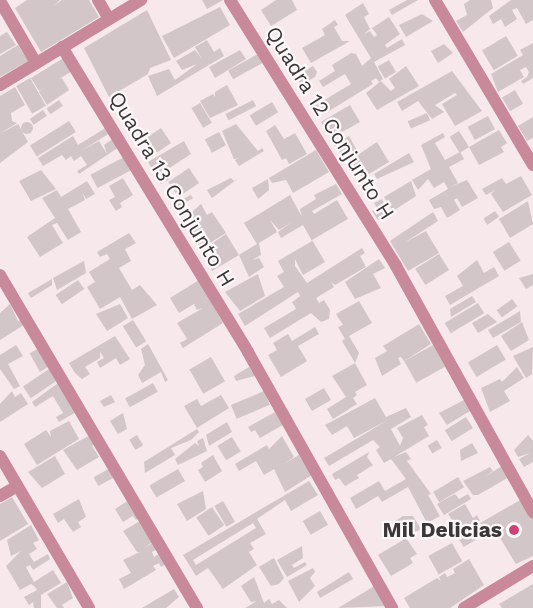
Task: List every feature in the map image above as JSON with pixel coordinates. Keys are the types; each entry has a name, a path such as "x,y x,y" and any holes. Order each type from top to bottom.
{"street":[{"path":"98,0 109,19"},
{"path":"0,85 141,0"},
{"name":"Quadra 12 Conjunto H","path":"231,0 396,266 533,512"},
{"path":"435,0 533,165"},
{"path":"0,1 36,63"},
{"name":"Quadra 13 Conjunto H","path":"62,47 248,352 392,608"},
{"path":"0,275 197,608"},
{"path":"0,456 89,608"},
{"path":"0,496 17,486"},
{"path":"464,608 533,566"},
{"path":"484,596 491,608"}],"building":[{"path":"27,0 60,0 53,6 62,0 89,0 99,17 41,52 15,8"},
{"path":"202,0 223,0 207,9"},
{"path":"276,0 292,0 297,10 271,26 261,10"},
{"path":"407,0 418,0 392,15 389,10"},
{"path":"470,0 491,0 493,8 463,32 456,21 467,15 464,4"},
{"path":"511,0 533,0 533,20 526,24 517,8 512,10 517,19 505,27 501,19 493,24 489,16"},
{"path":"363,3 369,14 364,17 370,29 364,34 370,31 374,37 377,35 372,28 389,17 400,34 385,45 387,48 402,39 405,45 374,62 383,79 379,82 376,78 371,81 373,84 324,114 322,111 317,114 313,107 351,84 345,74 323,87 319,81 335,71 332,65 351,53 356,54 362,66 371,58 345,15"},
{"path":"220,7 230,25 174,58 162,36"},
{"path":"147,10 171,60 150,68 148,74 109,97 84,48"},
{"path":"422,14 433,21 406,37 399,25"},
{"path":"335,20 338,25 334,27 342,41 350,41 311,63 302,48 325,35 322,29"},
{"path":"7,32 16,45 0,54 0,36"},
{"path":"506,36 518,56 494,70 482,50"},
{"path":"207,40 214,52 220,48 224,56 157,96 148,76 169,69 175,80 197,64 182,70 176,61 195,50 202,59 195,47"},
{"path":"533,43 533,78 523,84 521,81 527,77 529,72 526,67 520,70 524,77 498,92 491,74 523,55 520,50"},
{"path":"444,44 453,53 438,63 431,51"},
{"path":"18,45 28,61 0,77 0,56"},
{"path":"240,50 246,59 215,78 209,67"},
{"path":"258,54 263,63 233,79 228,70"},
{"path":"65,57 74,70 59,79 62,78 69,90 47,105 39,92 43,88 39,91 31,78"},
{"path":"389,60 396,72 385,79 378,66"},
{"path":"313,66 317,72 315,77 301,85 295,76"},
{"path":"406,66 419,86 377,110 366,93 381,81 391,91 395,88 389,79"},
{"path":"452,71 482,111 455,126 442,104 457,95 455,93 435,105 444,112 432,119 418,101 402,111 397,102"},
{"path":"30,78 46,106 32,114 16,86"},
{"path":"227,85 238,105 210,118 200,101 213,94 215,97 215,92"},
{"path":"15,87 25,105 11,113 12,121 17,123 1,133 18,124 28,142 0,163 0,96"},
{"path":"515,90 523,104 510,111 502,98"},
{"path":"59,100 63,106 50,114 47,108"},
{"path":"253,100 256,106 229,120 225,114"},
{"path":"272,102 278,112 256,126 250,115"},
{"path":"200,103 212,123 203,128 191,108"},
{"path":"350,105 360,122 333,137 329,125 325,128 321,122"},
{"path":"43,110 47,116 34,125 30,119"},
{"path":"427,113 430,120 411,129 408,121"},
{"path":"488,116 495,129 475,140 468,127"},
{"path":"533,117 533,138 527,141 518,126"},
{"path":"69,121 76,132 37,156 30,145"},
{"path":"29,122 33,128 29,134 25,134 21,126"},
{"path":"236,124 258,151 262,148 264,151 239,166 235,160 239,158 234,159 222,131"},
{"path":"275,125 284,139 295,133 307,154 289,164 286,158 282,160 266,131"},
{"path":"107,127 110,133 81,151 99,141 107,154 104,145 114,138 119,147 79,174 77,171 87,165 81,156 74,161 71,156 66,160 62,155 43,166 38,158 73,136 78,145"},
{"path":"161,128 171,143 157,152 147,138"},
{"path":"499,130 507,143 501,147 504,152 479,165 469,147"},
{"path":"459,131 469,147 460,153 450,137"},
{"path":"219,132 226,145 212,153 205,140"},
{"path":"443,133 445,137 435,143 445,160 460,152 464,159 449,167 458,183 450,187 467,180 478,198 462,207 457,198 454,200 460,210 447,218 441,207 434,209 429,200 448,189 444,182 434,188 428,179 418,190 412,180 431,169 421,145"},
{"path":"349,136 359,154 377,142 389,162 362,178 350,159 343,160 334,144"},
{"path":"184,141 191,154 165,171 170,179 161,184 148,162"},
{"path":"316,150 329,172 293,193 286,180 272,183 269,178"},
{"path":"409,153 414,162 377,179 374,174"},
{"path":"124,157 131,170 97,188 90,175"},
{"path":"189,168 199,183 178,197 168,182"},
{"path":"41,170 56,189 31,201 19,181"},
{"path":"521,176 532,195 503,212 491,194 495,190 486,195 482,189 502,178 506,184"},
{"path":"240,177 212,198 207,190 231,178 234,181"},
{"path":"123,178 133,195 120,203 122,207 116,211 109,200 115,197 109,186"},
{"path":"268,179 269,190 258,199 252,188"},
{"path":"87,181 95,194 86,199 82,192 85,200 68,209 81,232 68,240 57,223 52,225 63,243 40,257 27,237 55,218 42,198 57,190 61,197"},
{"path":"411,181 416,196 393,211 384,197"},
{"path":"336,184 342,194 312,211 314,214 337,200 348,219 312,240 325,262 303,275 295,259 295,266 307,283 362,248 365,253 360,256 366,267 335,285 331,282 334,287 316,298 319,303 324,300 330,310 329,319 321,322 311,313 270,338 264,328 296,309 292,302 300,296 298,292 245,326 238,314 284,287 277,276 284,272 278,261 312,241 303,225 281,238 278,232 292,222 279,230 270,220 277,232 259,243 261,255 252,260 259,258 264,267 249,277 239,255 257,244 244,223 290,195 302,217 300,209 316,199 314,195"},
{"path":"191,195 193,199 176,207 174,204"},
{"path":"382,199 390,217 378,220 372,211 377,208 374,203"},
{"path":"528,201 533,224 510,238 499,219"},
{"path":"201,204 207,215 212,212 226,233 200,249 190,226 186,228 182,221"},
{"path":"495,211 499,217 487,225 483,219"},
{"path":"433,212 438,221 404,243 426,231 439,253 408,271 390,241"},
{"path":"129,233 136,243 125,249 131,261 119,268 132,290 140,285 157,305 132,319 120,297 100,309 87,287 95,282 89,272 110,259 107,254 100,257 97,252"},
{"path":"226,234 239,255 212,271 209,264 216,260 208,246"},
{"path":"509,242 521,261 505,271 493,252"},
{"path":"439,254 449,270 425,285 415,269"},
{"path":"379,259 385,268 373,274 381,288 355,299 345,282"},
{"path":"477,260 484,273 494,267 499,276 450,305 445,296 463,286 457,276"},
{"path":"84,261 86,273 57,290 53,278"},
{"path":"258,274 265,296 240,311 225,292"},
{"path":"533,274 533,285 526,289 519,278"},
{"path":"52,279 52,285 31,298 28,293"},
{"path":"78,280 84,289 62,304 56,295"},
{"path":"199,280 223,323 183,348 180,343 187,339 177,323 203,308 197,310 194,304 179,313 170,298"},
{"path":"472,296 476,302 451,317 450,309"},
{"path":"512,299 517,306 502,317 497,310"},
{"path":"359,301 372,323 349,336 359,353 355,363 342,341 345,339 338,327 343,325 336,314"},
{"path":"478,303 484,313 451,333 445,323"},
{"path":"10,304 18,321 24,318 27,323 0,340 0,313"},
{"path":"120,304 128,318 107,331 96,314"},
{"path":"520,311 521,322 493,338 488,330"},
{"path":"488,314 497,322 478,333 472,323"},
{"path":"133,320 146,341 136,348 123,326"},
{"path":"522,322 529,340 511,351 501,336"},
{"path":"419,324 431,344 404,361 401,357 398,358 401,364 382,376 375,358 387,351 383,346"},
{"path":"315,327 319,334 298,346 307,361 281,377 268,355 277,350 273,343 288,334 292,341"},
{"path":"115,336 130,359 120,365 116,358 100,368 97,362 104,358 100,352 100,358 85,367 90,374 82,379 75,373 69,363"},
{"path":"148,344 168,380 165,382 161,372 142,383 138,375 145,365 141,349"},
{"path":"16,345 23,356 8,364 20,386 14,389 0,369 0,355"},
{"path":"433,345 445,367 416,383 404,361"},
{"path":"497,345 506,360 477,377 468,363"},
{"path":"41,347 51,365 40,372 30,353"},
{"path":"533,347 532,374 526,378 513,356"},
{"path":"211,357 225,381 203,394 189,370"},
{"path":"355,363 367,385 355,392 357,395 353,398 357,404 333,419 327,409 346,397 332,376"},
{"path":"52,367 60,379 31,398 23,387"},
{"path":"249,367 255,376 236,381 234,376"},
{"path":"517,367 524,378 504,391 510,401 490,412 481,388 500,379 502,382"},
{"path":"61,381 78,411 59,422 56,417 63,413 53,396 35,407 32,402"},
{"path":"153,383 158,392 130,407 125,399"},
{"path":"324,388 331,400 312,411 305,399"},
{"path":"12,391 15,397 21,393 28,404 0,422 0,404"},
{"path":"264,391 270,405 237,419 231,405"},
{"path":"111,395 115,402 104,407 100,401"},
{"path":"221,395 229,408 197,428 184,406 197,399 201,406"},
{"path":"375,398 386,417 406,408 411,417 391,429 400,446 403,438 397,428 422,415 428,425 424,427 429,436 394,457 406,452 411,459 407,461 431,494 428,495 440,516 427,523 408,487 382,502 378,496 356,509 350,498 379,481 385,491 406,479 391,459 384,463 376,450 380,447 373,440 329,466 324,458 388,420 354,438 347,426 332,435 325,425"},
{"path":"464,400 470,411 447,425 439,413"},
{"path":"275,412 283,425 260,438 255,430 251,432 248,427"},
{"path":"123,413 127,429 118,434 110,421"},
{"path":"466,417 473,428 452,441 445,430"},
{"path":"69,421 79,439 37,465 24,444 46,430 51,437 50,431"},
{"path":"227,422 232,432 209,446 206,435"},
{"path":"197,429 199,432 191,440 171,448 175,455 145,473 144,462"},
{"path":"92,434 97,443 92,446 99,457 77,470 63,450"},
{"path":"137,435 143,445 135,450 129,440"},
{"path":"528,435 533,441 533,462 524,467 519,459 530,453 518,457 514,450"},
{"path":"282,436 294,457 284,464 299,455 312,475 285,492 274,469 264,475 256,461 239,471 235,464 267,445 269,449"},
{"path":"232,437 241,452 226,460 217,446"},
{"path":"203,438 207,451 178,465 175,459 195,443 199,446 197,441"},
{"path":"437,440 442,448 432,453 428,446"},
{"path":"472,443 478,453 461,461 460,450"},
{"path":"369,452 367,457 373,465 357,475 359,478 345,486 339,478 335,480 332,474"},
{"path":"213,455 222,471 205,482 198,470 203,467 201,463"},
{"path":"55,456 65,474 42,488 28,472"},
{"path":"502,466 509,477 478,495 473,495 463,481 490,467 493,471 483,478"},
{"path":"112,467 117,476 98,486 94,477"},
{"path":"178,469 185,481 156,498 149,486"},
{"path":"458,477 464,487 439,502 433,492"},
{"path":"309,481 318,495 291,511 285,500 257,519 266,534 250,543 254,549 249,552 257,565 223,589 208,568 196,576 183,555","holes":["253,523 256,528 196,565 193,560"]},
{"path":"203,491 206,509 187,521 177,504"},
{"path":"455,494 459,499 468,494 471,499 444,515 437,504"},
{"path":"12,497 28,524 0,541 0,504"},
{"path":"79,499 86,517 78,522 81,527 73,532 64,519 58,523 53,514"},
{"name":"Mil Delicias","path":"522,499 533,518 533,556 516,564 494,528 486,533 480,523"},
{"path":"129,500 141,517 136,520 133,516 123,522 115,509"},
{"path":"223,501 235,522 226,527 214,506"},
{"path":"465,504 473,518 477,515 480,521 457,528 448,514"},
{"path":"212,507 224,525 209,536 196,518"},
{"path":"320,511 328,525 311,535 303,521"},
{"path":"403,516 413,516 421,529 406,538 417,554 410,558 413,563 391,576 378,555 403,540 392,523"},
{"path":"140,521 152,542 143,549 155,541 159,548 152,552 154,557 162,552 168,563 161,567 159,563 153,566 156,570 124,589 119,579 131,573 123,560 140,552 137,552 123,531"},
{"path":"31,525 39,540 33,543 37,549 29,554 34,562 48,554 50,559 33,570 30,565 26,567 34,582 53,570 61,583 41,595 41,608 34,608 33,602 29,605 24,597 37,590 35,587 31,584 20,590 6,566 21,551 11,556 7,540"},
{"path":"472,528 478,538 464,547 457,537"},
{"path":"452,543 462,561 439,574 428,556"},
{"path":"302,546 303,558 292,565 294,568 305,562 307,565 287,577 277,560"},
{"path":"274,558 284,578 279,584 271,586 259,567"},
{"path":"469,559 484,585 450,608 410,608 404,598 437,578 441,581 439,577 445,573 447,577 455,573 453,569"},
{"path":"313,568 315,572 310,578 315,586 299,602 288,581"},
{"path":"349,572 353,579 320,598 317,592"},
{"path":"254,577 264,603 269,599 272,604 279,600 287,608 245,608 257,601 251,602 241,586"},
{"path":"67,582 73,598 62,605 64,608 57,608 47,594"},
{"path":"533,584 533,608 502,608 499,604"},
{"path":"376,585 388,606 338,608"},
{"path":"174,589 179,597 166,608 142,608"}],"place":[{"name":"Mil Delicias","path":"514,530"}]}
